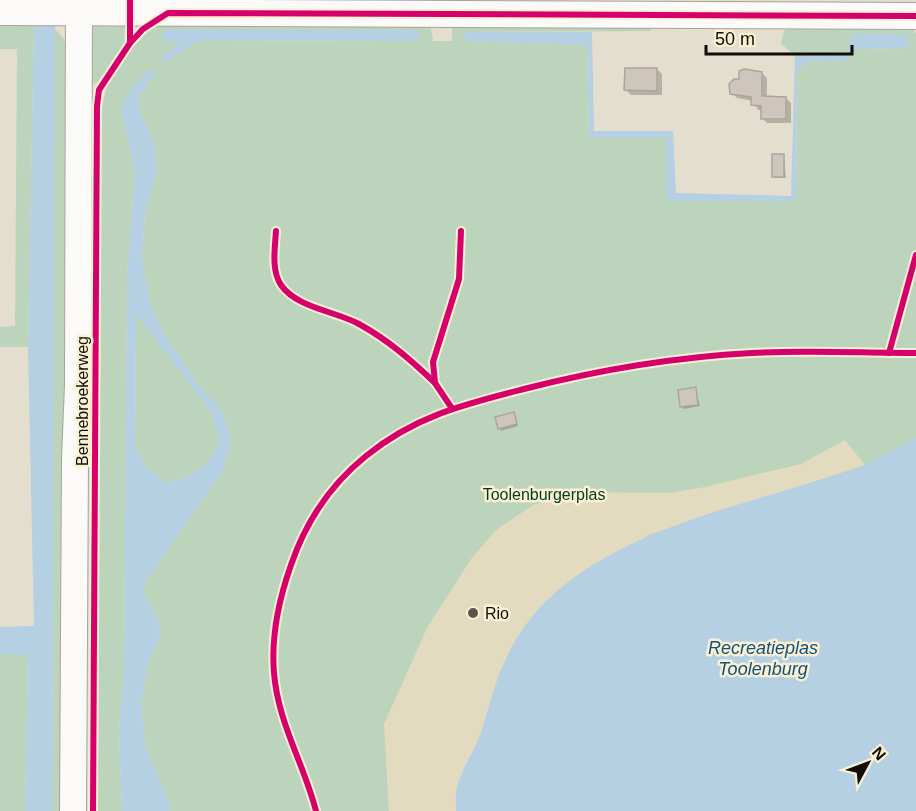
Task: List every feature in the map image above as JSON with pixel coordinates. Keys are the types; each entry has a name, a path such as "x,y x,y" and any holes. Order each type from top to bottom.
{"street":[{"path":"0,12 72,8 916,16"},
{"name":"Bennebroekerweg","path":"72,8 78,385 75,459 73,811"}],"green space":[{"name":"Toolenburgerplas","path":"430,21 433,41 452,41 452,27 455,23 647,21 651,31 466,32 464,35 466,41 587,45 589,138 666,137 668,201 796,200 797,70 810,60 845,62 854,49 908,48 907,35 852,34 845,56 795,55 781,44 784,31 791,25 908,24 916,33 916,811 169,811 170,804 146,749 141,706 148,662 159,639 160,625 144,594 144,584 224,469 231,437 222,411 195,380 166,337 149,300 142,256 145,215 157,169 154,143 138,107 140,94 156,73 121,107 135,172 127,274 124,676 119,729 122,811 97,811 101,110 108,82 135,43 156,25","holes":["168,30 418,30 415,41 200,40 161,59 179,42 162,34"]},
{"path":"0,23 34,23 28,347 0,347 0,327 15,326 17,49 0,49"},
{"path":"92,24 125,25 124,43 96,84 92,81"},
{"path":"54,28 64,39 66,50 66,811 52,811"},
{"path":"136,313 211,412 220,442 210,458 199,469 168,483 147,469 135,445"},
{"path":"0,654 28,654 25,811 0,811"}],"sand":[{"path":"845,440 865,465 648,535 516,639 499,674 477,747 457,787 456,811 389,811 384,724 427,628 471,559 496,530 533,505 577,492 669,493 705,487 801,464"}],"water":[{"path":"55,0 52,811 25,811 28,655 0,654 0,627 34,626 28,347 34,23"},
{"path":"168,30 418,30 420,35 416,41 200,40 164,63 161,59 179,42 164,41 162,34"},
{"path":"466,32 592,32 594,131 673,131 676,193 791,196 795,55 845,56 852,34 907,35 908,48 855,49 846,62 810,60 797,70 796,201 667,201 666,138 589,138 587,45 466,41 464,35"},
{"path":"151,69 156,73 140,94 138,107 154,143 157,169 145,215 142,256 149,300 166,337 195,380 222,411 231,437 224,469 144,584 144,594 160,625 159,639 148,662 141,706 146,749 170,804 169,811 122,811 119,729 124,676 127,274 135,172 121,107 134,85","holes":["136,314 211,412 220,442 205,464 193,473 168,483 147,469 135,445"]},
{"name":"Recreatieplas Toolenburg","path":"916,438 916,811 456,811 459,781 479,737 496,684 510,651 543,605 577,576 617,551 661,531 708,514 841,474 865,465"}],"building":[{"path":"625,68 657,68 657,91 624,90"},
{"path":"744,69 762,72 762,96 786,97 786,119 761,119 761,106 751,105 751,97 730,94 729,84 734,79 739,79 739,71"},
{"path":"772,154 784,154 784,177 772,177"},
{"path":"696,387 698,405 680,407 678,390"},
{"path":"514,412 517,424 498,429 495,417"}],"cycle path":[{"path":"93,811 97,106 99,90 130,43 130,0"},
{"path":"130,43 143,29 168,13 916,16"},
{"path":"276,231 274,259 276,273 281,285 288,293 306,304 370,330 399,351 435,383"},
{"path":"451,407 435,383 433,362 459,279 461,231"},
{"path":"889,353 916,255"},
{"path":"316,811 276,691 273,659 275,632 287,578 297,549 312,519 341,479 384,442 422,421 461,406 552,382 609,370 666,361 752,353 916,353"}],"place":[{"name":"Rio","path":"473,613"}]}
